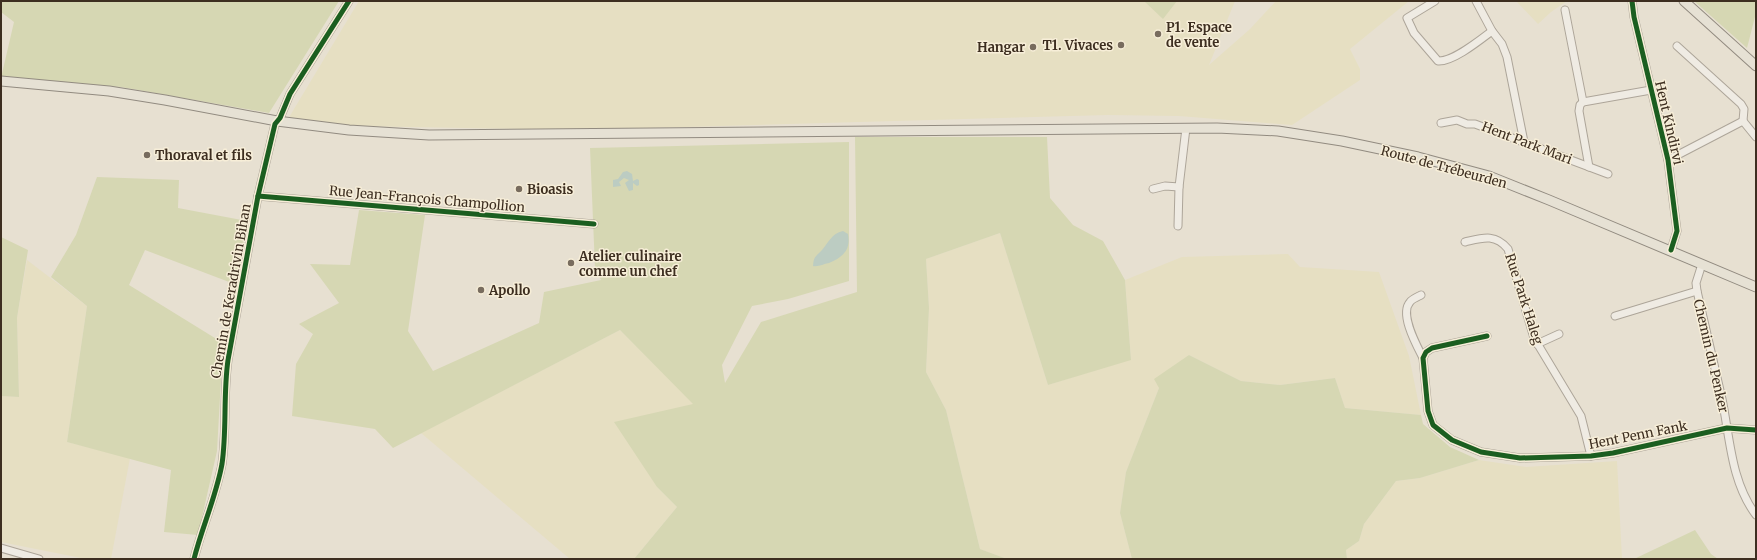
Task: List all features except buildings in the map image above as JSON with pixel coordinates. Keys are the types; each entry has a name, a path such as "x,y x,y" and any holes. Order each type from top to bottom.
{"main road":[{"path":"1684,1 1756,66"},
{"name":"Route de Trébeurden","path":"1,81 109,91 277,121 349,130 429,135 1153,128 1218,128 1278,131 1342,141 1418,157 1489,176 1671,250 1756,287"}],"street":[{"name":"Chemin de Keradrivin Bihan","path":"194,559 218,482 221,466 225,428 225,382 258,196 275,124 290,94 349,1"},
{"path":"1435,1 1407,18 1414,33 1438,61 1451,58 1492,32"},
{"path":"1476,1 1492,32 1502,44 1507,58 1524,142"},
{"name":"Hent Kindirvi","path":"1632,1 1634,17 1650,90 1668,160 1678,231 1671,250"},
{"name":"Hent Park Mari","path":"1565,10 1583,102 1580,105 1579,110 1589,167"},
{"path":"1677,46 1741,104 1744,109 1743,121 1756,137"},
{"path":"1583,102 1650,90"},
{"name":"Hent Park Mari","path":"1441,123 1457,120 1467,124 1475,124 1608,174"},
{"path":"1668,160 1743,121"},
{"path":"1178,226 1186,128"},
{"path":"1153,189 1165,186 1180,187"},
{"name":"Rue Jean-François Champollion","path":"258,196 594,224"},
{"name":"Rue Park Haleg","path":"1465,242 1490,237 1499,241 1508,248 1537,344 1581,416 1591,456"},
{"name":"Chemin du Penker","path":"1702,264 1696,283 1697,291 1727,428 1736,478 1746,500 1756,515"},
{"path":"1615,316 1697,291"},
{"name":"Hent Penn Fank","path":"1421,295 1410,301 1406,314 1408,325 1423,358 1430,418 1433,425 1452,440 1481,452 1506,457 1533,458 1591,456 1613,454 1727,428 1756,430"},
{"path":"1537,344 1559,334"},
{"path":"1423,358 1426,352 1432,348 1487,336"},
{"path":"1,548 39,559"}],"shaded area":[{"path":"359,1 1235,1 1209,65 1250,29 1276,1 1409,1 1350,49 1360,69 1360,80 1292,125 1179,116 1108,115 580,130 352,126 288,119"},
{"path":"1516,1 1567,1 1551,12 1538,24"},
{"path":"627,171 632,174 633,181 637,179 639,180 639,185 637,186 633,183 633,190 629,191 625,183 629,180 624,178 619,182 621,186 613,187 613,180 618,179 623,172"},
{"path":"843,231 848,234 849,240 845,252 829,263 813,266 816,256 836,234"},
{"path":"1000,233 1048,385 1131,359 1125,280 1182,257 1288,254 1300,267 1379,272 1409,356 1421,415 1345,408 1335,378 1280,385 1241,381 1189,355 1159,388 1126,472 1120,513 1132,559 1007,559 980,549 946,410 926,372 929,308 926,259"},
{"path":"27,260 87,306 67,442 130,458 111,559 86,559 1,542 1,396 19,397 17,318"},
{"path":"620,330 694,404 657,487 677,507 634,559 570,559 421,433"},
{"path":"1479,460 1526,467 1617,461 1622,559 1347,559 1346,550 1359,541 1364,524 1396,481 1420,478"}],"green space":[{"path":"1,1 339,1 269,113 121,87 1,78 14,22 1,12"},
{"path":"1144,1 1177,1 1163,19"},
{"path":"1694,1 1756,1 1756,13 1747,48"},
{"path":"855,137 1047,137 1050,198 1073,225 1103,241 1125,280 1131,360 1048,385 1000,233 926,259 929,308 926,372 946,410 980,549 1007,559 634,559 677,507 657,487 614,422 693,404 620,330 393,448 375,429 292,416 296,364 313,334 299,324 339,303 310,264 350,265 359,210 425,215 408,331 433,371 539,323 544,292 601,280 595,268 590,148 849,142 849,281 788,299 752,306 722,365 725,383 761,322 857,292"},
{"path":"97,177 179,180 178,208 247,221 237,285 145,250 129,285 223,343 217,451 198,535 164,532 171,470 67,442 87,306 51,277 76,235"},
{"path":"1,237 28,250 17,318 19,397 1,396"},
{"path":"1189,355 1241,381 1280,385 1335,378 1345,408 1421,415 1423,424 1450,447 1479,460 1420,478 1396,481 1364,524 1359,541 1346,550 1347,559 1132,559 1120,513 1126,472 1159,388 1154,379"},
{"path":"1695,530 1711,554 1718,559 1634,559"}],"cycle path":[{"path":"194,559 222,464 228,360 258,196 275,124 280,118 290,94 349,1"},
{"path":"1632,1 1634,17 1668,160 1677,231 1671,250"},
{"path":"258,196 594,224"},
{"path":"1487,336 1432,348 1426,352 1423,358 1428,411 1433,425 1452,440 1481,452 1520,458 1591,456 1613,453 1727,428 1756,430"}],"place":[{"name":"P1. Espace de vente","path":"1158,34"},
{"name":"T1. Vivaces","path":"1121,45"},
{"name":"Hangar","path":"1033,47"},
{"name":"Thoraval et fils","path":"147,155"},
{"name":"Bioasis","path":"519,189"},
{"name":"Atelier culinaire comme un chef","path":"571,263"},
{"name":"Apollo","path":"481,290"}]}
